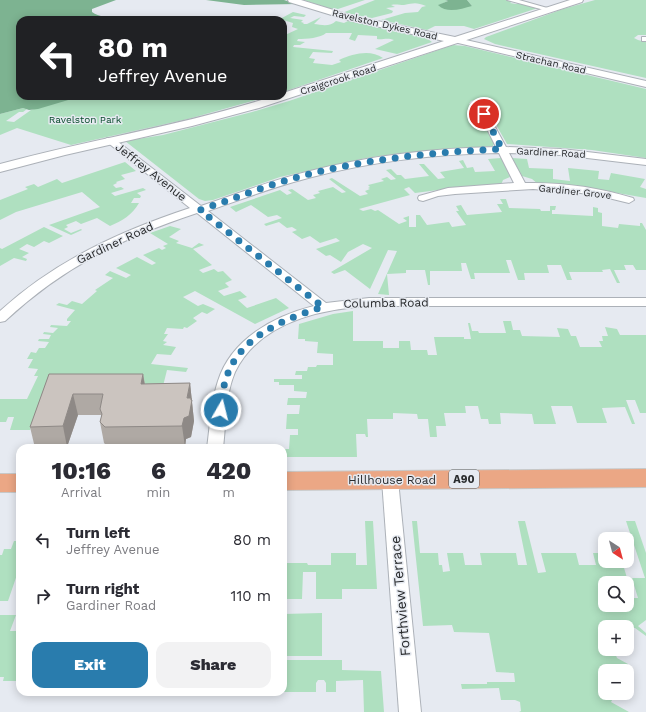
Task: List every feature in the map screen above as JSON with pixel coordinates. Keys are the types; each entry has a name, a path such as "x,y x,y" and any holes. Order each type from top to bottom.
{"main road":[{"name":"Hillhouse Road","path":"287,481 646,478"},
{"path":"0,483 16,483"}],"street":[{"name":"Ravelston Dykes Road","path":"292,0 342,16 456,40"},
{"path":"510,0 548,9"},
{"name":"Craigcrook Road","path":"287,95 579,0"},
{"name":"Strachan Road","path":"456,40 646,84"},
{"name":"Craigcrook Road","path":"0,168 110,140 204,120 273,100"},
{"name":"Gardiner Grove","path":"478,104 521,186"},
{"name":"Jeffrey Avenue","path":"110,140 323,307"},
{"name":"Gardiner Road","path":"0,318 43,281 83,256 135,231 281,182 340,167 426,154 502,149 571,152 646,162"},
{"name":"Gardiner Grove","path":"423,198 452,191 521,186 588,191 613,195 629,200"},
{"name":"Columba Road","path":"216,444 227,374 240,353 261,334 275,326 296,316 323,307 350,302 646,302"},
{"name":"Forthview Terrace","path":"390,480 410,712"}],"green space":[{"path":"0,0 116,0 92,9 92,12 100,16 16,16 16,100 68,100 38,109 29,110 23,108 0,114"},
{"path":"206,0 284,0 297,4 244,5"},
{"path":"303,0 365,0 335,10"},
{"path":"375,0 445,0 448,1 439,5 472,6 467,0 507,0 513,1 510,3 520,3 538,8 474,29 464,26 435,26 427,30 381,20 405,13 418,12 422,7 426,6 417,3 391,5 395,7 386,8 393,11 392,13 372,18 342,13"},
{"path":"445,0 467,0 472,6 450,10 442,8 438,5 448,1"},
{"path":"595,0 646,0 646,35 638,35 634,38 646,42 646,78 495,44 484,39 563,9"},
{"path":"293,12 306,15 304,17 294,16 290,18 303,20 301,22 304,23 303,24 307,24 321,17 314,24 326,25 336,21 344,23 348,21 425,37 432,42 397,54 375,49 394,40 377,39 377,36 358,35 355,41 349,39 352,33 326,33 317,37 298,39 297,41 305,42 300,45 294,45 293,47 333,51 332,53 313,52 309,58 315,59 313,63 332,65 341,62 339,60 361,53 378,55 383,58 287,91 287,34 298,29 292,27 293,23 287,21 287,16 286,16"},
{"path":"453,45 465,46 646,89 646,158 592,150 507,144 486,107 490,104 483,100 476,100 471,101 469,104 477,107 494,143 493,146 401,153 366,158 280,177 213,200 205,201 199,199 125,141 163,135 252,112 289,101"},
{"name":"Ravelston Park","path":"62,100 256,100 188,119 71,145 17,128 0,135 0,114 23,108 27,109 23,112 19,112 6,121 14,122 31,110"},
{"path":"501,158 510,177 503,180 501,185 415,193 409,187 404,189 410,195 359,209 363,211 371,209 375,211 378,210 399,224 407,221 403,218 409,216 409,227 416,227 416,215 420,215 427,225 449,222 452,227 466,225 456,211 459,211 456,206 461,205 467,215 502,212 497,204 503,204 500,199 506,199 509,208 540,209 541,211 550,211 550,206 556,206 555,210 552,210 552,214 593,216 593,207 598,208 598,212 602,213 602,226 618,228 619,224 640,226 640,223 642,223 646,230 646,270 636,270 633,265 624,265 626,270 614,270 620,283 617,283 610,269 602,270 603,272 569,272 572,280 567,280 561,265 547,265 549,273 524,273 525,280 518,280 511,260 506,260 510,273 474,273 475,279 471,279 466,263 461,263 462,271 430,271 430,285 428,285 425,270 406,270 406,273 387,274 389,295 378,294 397,251 388,250 370,289 345,270 334,274 331,272 372,248 363,244 348,252 341,262 330,255 326,256 316,249 340,241 336,238 320,243 310,236 302,239 292,232 297,230 292,227 287,228 279,222 266,226 264,224 282,218 277,215 268,217 251,205 236,212 230,207 280,190 287,195 292,193 288,190 292,189 308,200 316,198 313,195 320,193 318,191 333,187 342,193 346,192 329,179 332,178 360,196 368,194 365,191 370,189 368,188 370,187 368,185 384,181 381,179 387,177 391,180 396,179 386,170 391,169 397,175 401,175 405,179 429,176 419,164 424,164 438,179 445,178 440,172 464,168 459,161 463,160 467,168 473,167 475,172 495,171 488,159"},
{"path":"512,158 527,159 529,168 553,169 553,179 570,181 568,168 599,171 598,179 609,180 611,173 645,179 640,187 646,189 646,198 600,190 538,184 532,179 522,176"},
{"path":"125,162 136,171 121,175 125,179 116,182 117,183 113,185 116,188 121,187 124,189 111,193 115,196 143,188 146,190 137,193 141,196 140,198 134,198 131,203 139,203 123,220 110,226 97,218 81,224 76,221 66,225 68,227 64,229 71,233 81,229 82,230 71,235 49,225 100,207 82,192 16,212 0,220 0,200 28,189 25,187 34,184 38,187 57,179 62,183"},
{"path":"170,226 181,229 169,237 179,241 176,243 192,248 199,243 204,245 193,249 212,265 199,270 203,273 214,269 218,272 223,271 232,280 225,283 229,287 218,291 224,296 240,291 247,297 238,300 247,308 276,298 289,308 255,324 195,291 183,297 198,306 203,304 215,309 207,314 202,312 193,318 197,321 187,328 167,328 164,334 168,334 163,341 167,342 163,345 176,347 171,355 157,354 151,364 188,368 186,372 167,370 163,386 33,422 30,430 10,430 14,417 8,417 6,422 0,422 0,399 27,399 38,376 34,376 38,369 28,368 33,359 27,359 31,352 36,353 39,348 45,348 49,342 38,341 39,339 49,339 51,335 43,334 44,332 53,333 58,328 50,327 51,325 67,326 71,321 67,321 67,319 75,310 56,305 59,303 67,305 72,301 82,304 97,291 95,290 113,278 105,275 110,271 126,278 131,275 116,268 137,257 152,265 156,263 143,255 159,248 162,250 166,248 163,246 168,244 150,233"},
{"path":"44,227 63,236 49,243 44,241 34,247 27,244 19,249 29,253 22,257 27,259 26,261 14,258 0,266 0,248 2,249"},
{"path":"353,311 353,341 383,341 383,348 399,348 399,341 410,341 411,350 427,350 428,355 437,355 434,337 464,337 464,339 471,339 468,323 470,323 472,331 478,331 479,333 506,333 503,321 511,321 513,330 520,330 522,336 560,337 557,328 568,329 571,336 576,336 580,347 602,347 599,341 603,341 602,336 608,336 605,327 617,329 620,335 646,335 646,413 640,413 635,400 626,400 635,424 632,424 625,407 602,408 607,423 577,423 572,406 551,406 556,424 534,424 532,414 500,413 501,424 489,424 488,419 481,419 478,406 465,406 466,413 444,413 446,426 436,426 437,437 430,437 428,419 418,419 417,414 393,413 393,419 367,419 368,437 366,437 365,434 356,434 357,457 287,457 290,435 298,435 298,429 286,429 287,414 299,414 300,405 287,405 288,398 306,398 307,392 294,391 294,385 279,385 279,382 274,382 274,379 302,379 302,375 295,375 296,371 307,371 308,367 316,367 317,365 333,365 333,354 317,353 318,342 298,339 299,324 333,314"},
{"path":"365,521 373,521 377,589 342,589 342,599 316,599 316,572 303,572 302,599 287,599 287,563 331,565 331,553 356,553 356,565 367,565"},
{"path":"412,521 417,521 420,553 438,553 439,565 442,565 443,572 450,571 447,553 463,553 465,565 482,565 480,553 516,553 518,565 527,565 518,521 525,521 538,573 546,572 541,553 576,553 579,565 596,565 593,553 598,553 598,568 624,568 626,576 598,576 598,612 634,612 634,598 638,598 634,585 634,578 645,578 634,545 634,532 630,532 626,521 635,521 646,553 646,620 638,626 646,633 646,636 634,628 634,620 598,620 598,656 616,656 617,658 628,664 598,664 598,700 612,700 611,702 629,712 519,712 521,711 520,702 515,700 501,700 499,688 462,689 461,684 515,682 514,673 496,672 489,633 454,632 452,625 423,626"},
{"path":"14,541 16,541 16,578 8,601 0,601 0,555 2,555 4,549 11,549"},
{"path":"322,613 322,656 287,656 287,614"},
{"path":"0,615 16,615 10,631 16,631 16,681 3,681 4,677 0,677"},
{"path":"287,660 342,660 342,670 381,671 384,712 364,712 363,680 336,681 336,692 326,692 326,683 324,680 318,680 316,683 316,692 287,692"}],"building":[{"path":"49,374 143,374 141,384 190,383 187,398 191,398 192,400 189,416 184,418 182,426 105,427 100,422 102,414 100,409 103,394 73,394 63,426 30,427"}],"route":[{"path":"221,410 227,374 233,362 240,353 261,334 275,326 291,318 323,307 200,210 281,182 340,167 398,157 502,149 484,114"}]}
